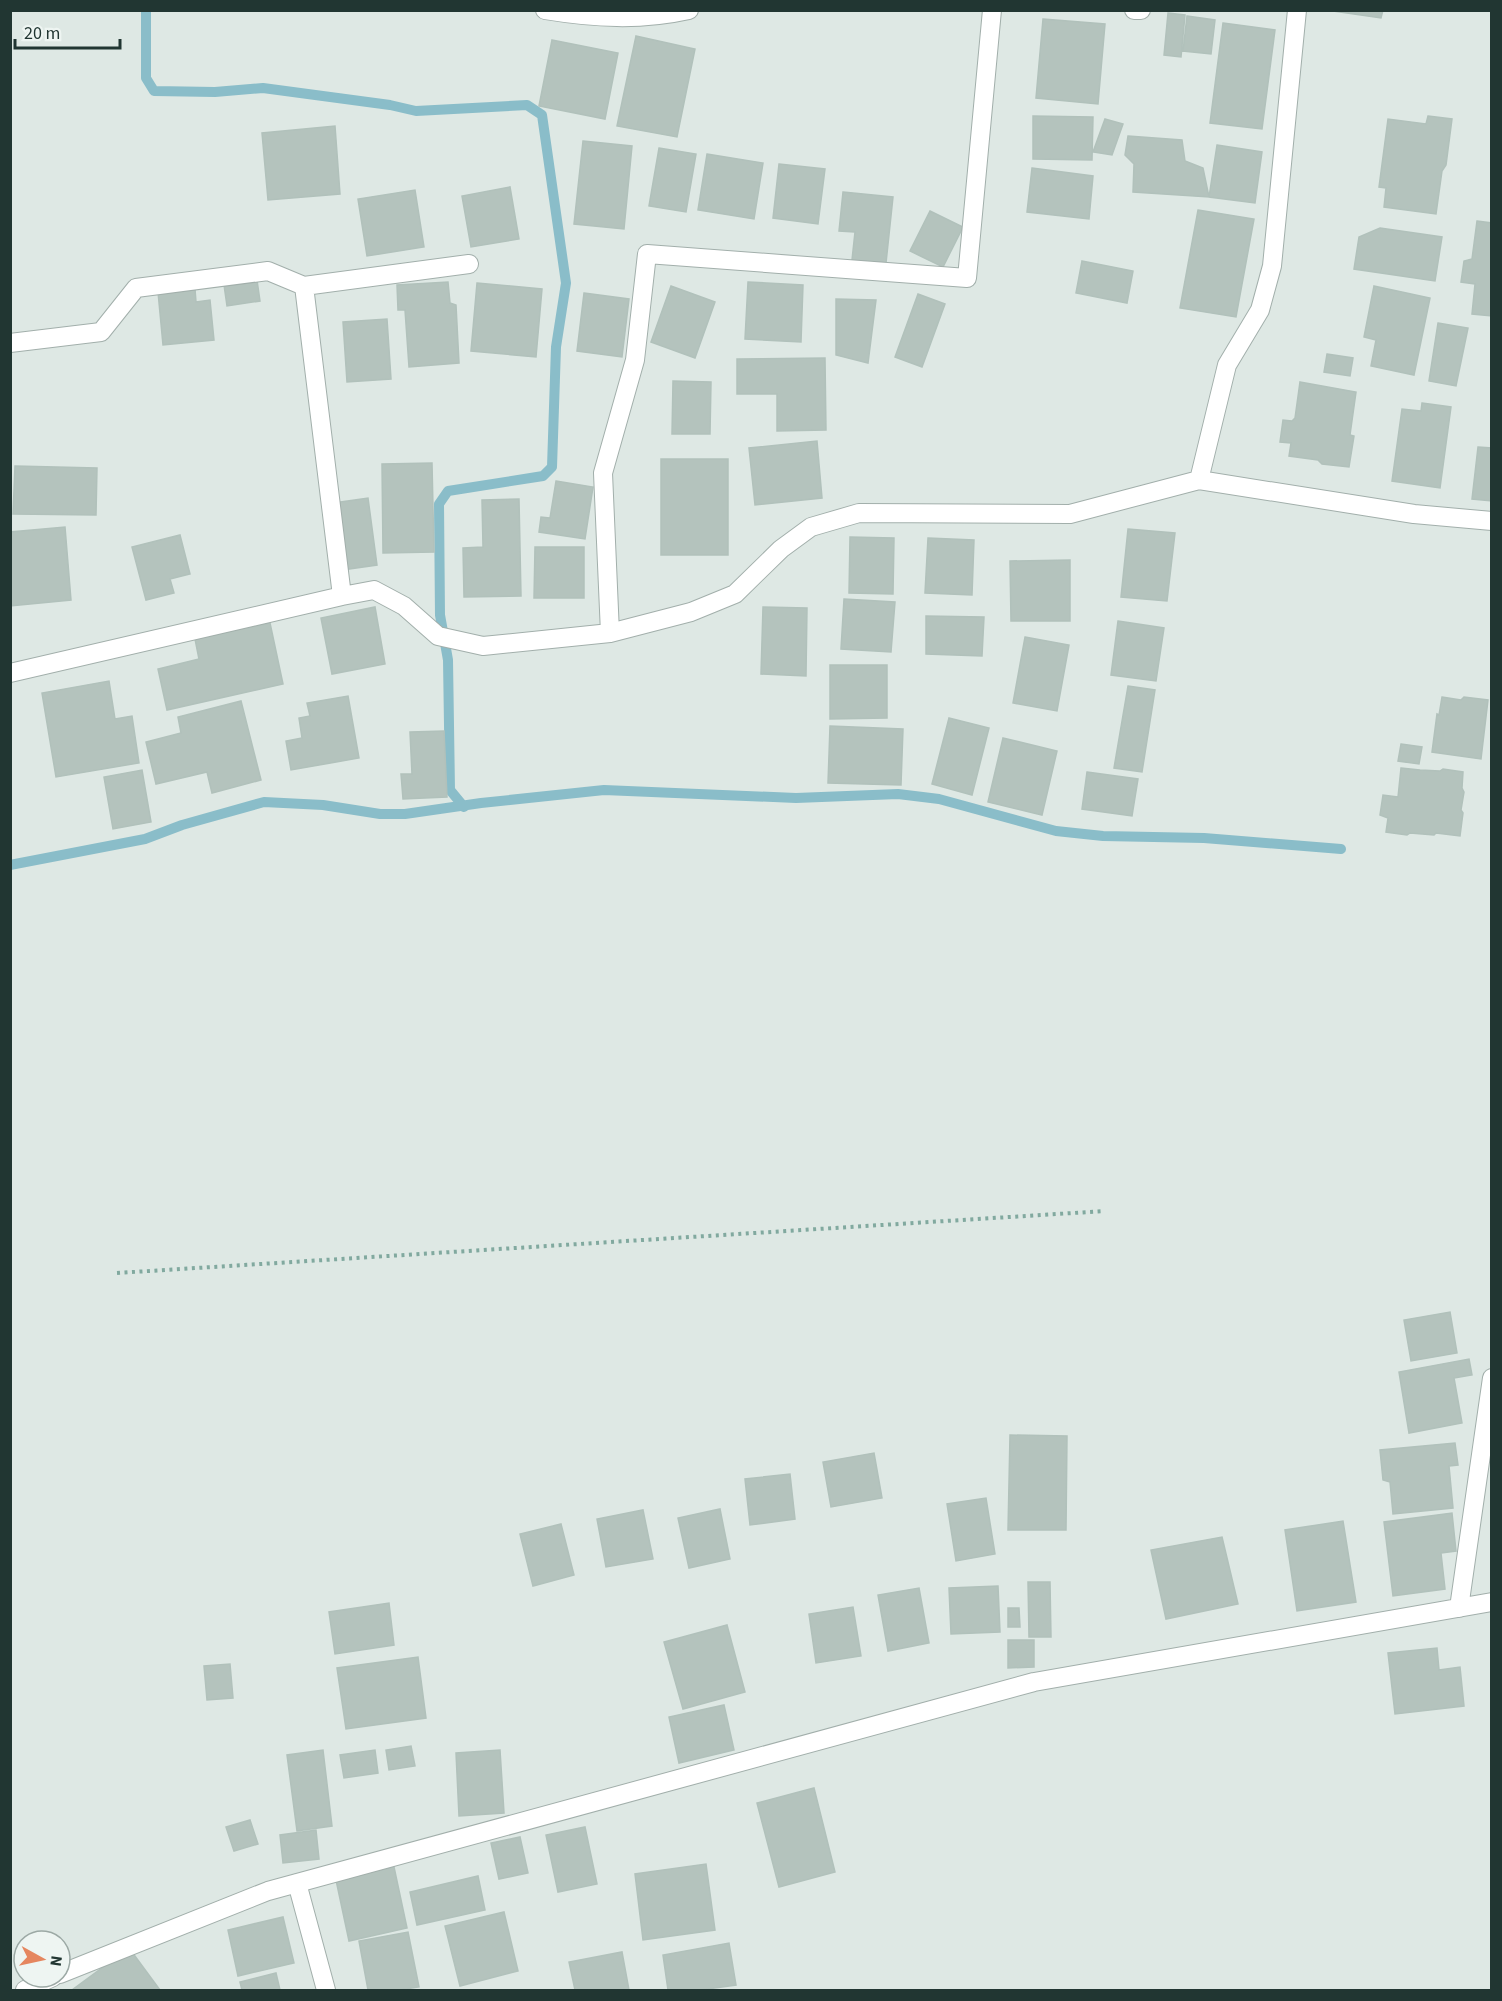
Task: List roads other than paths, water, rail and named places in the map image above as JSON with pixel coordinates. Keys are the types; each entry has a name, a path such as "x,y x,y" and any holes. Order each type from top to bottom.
{"street":[{"path":"545,10 574,15 618,18 660,17 688,10"},
{"path":"610,633 603,473 635,360 647,254 967,278 992,10"},
{"path":"1134,10 1141,10"},
{"path":"1199,480 1227,365 1260,310 1272,266 1297,10"},
{"path":"10,343 101,332 136,288 268,271 304,286 469,264"},
{"path":"304,286 342,596"},
{"path":"10,673 374,590 404,606 438,636 483,646 610,633 691,612 735,594 782,549 811,526 859,513 1070,514 1199,480 1414,514 1491,521"},
{"path":"1459,1608 1491,1378"},
{"path":"72,1969 268,1891 1034,1682 1491,1602"},
{"path":"297,1883 326,1990"}],"waterway":[{"path":"146,10 146,78 154,91 215,92 263,88 390,105 416,111 527,105 542,115 566,283 556,347 552,467 543,476 448,491 439,504 440,615 448,660 450,790 464,807"},
{"path":"10,865 145,839 182,825 264,802 323,805 380,814 405,814 481,803 604,790 796,798 898,794 939,799 1056,831 1103,836 1204,838 1341,849"}]}
